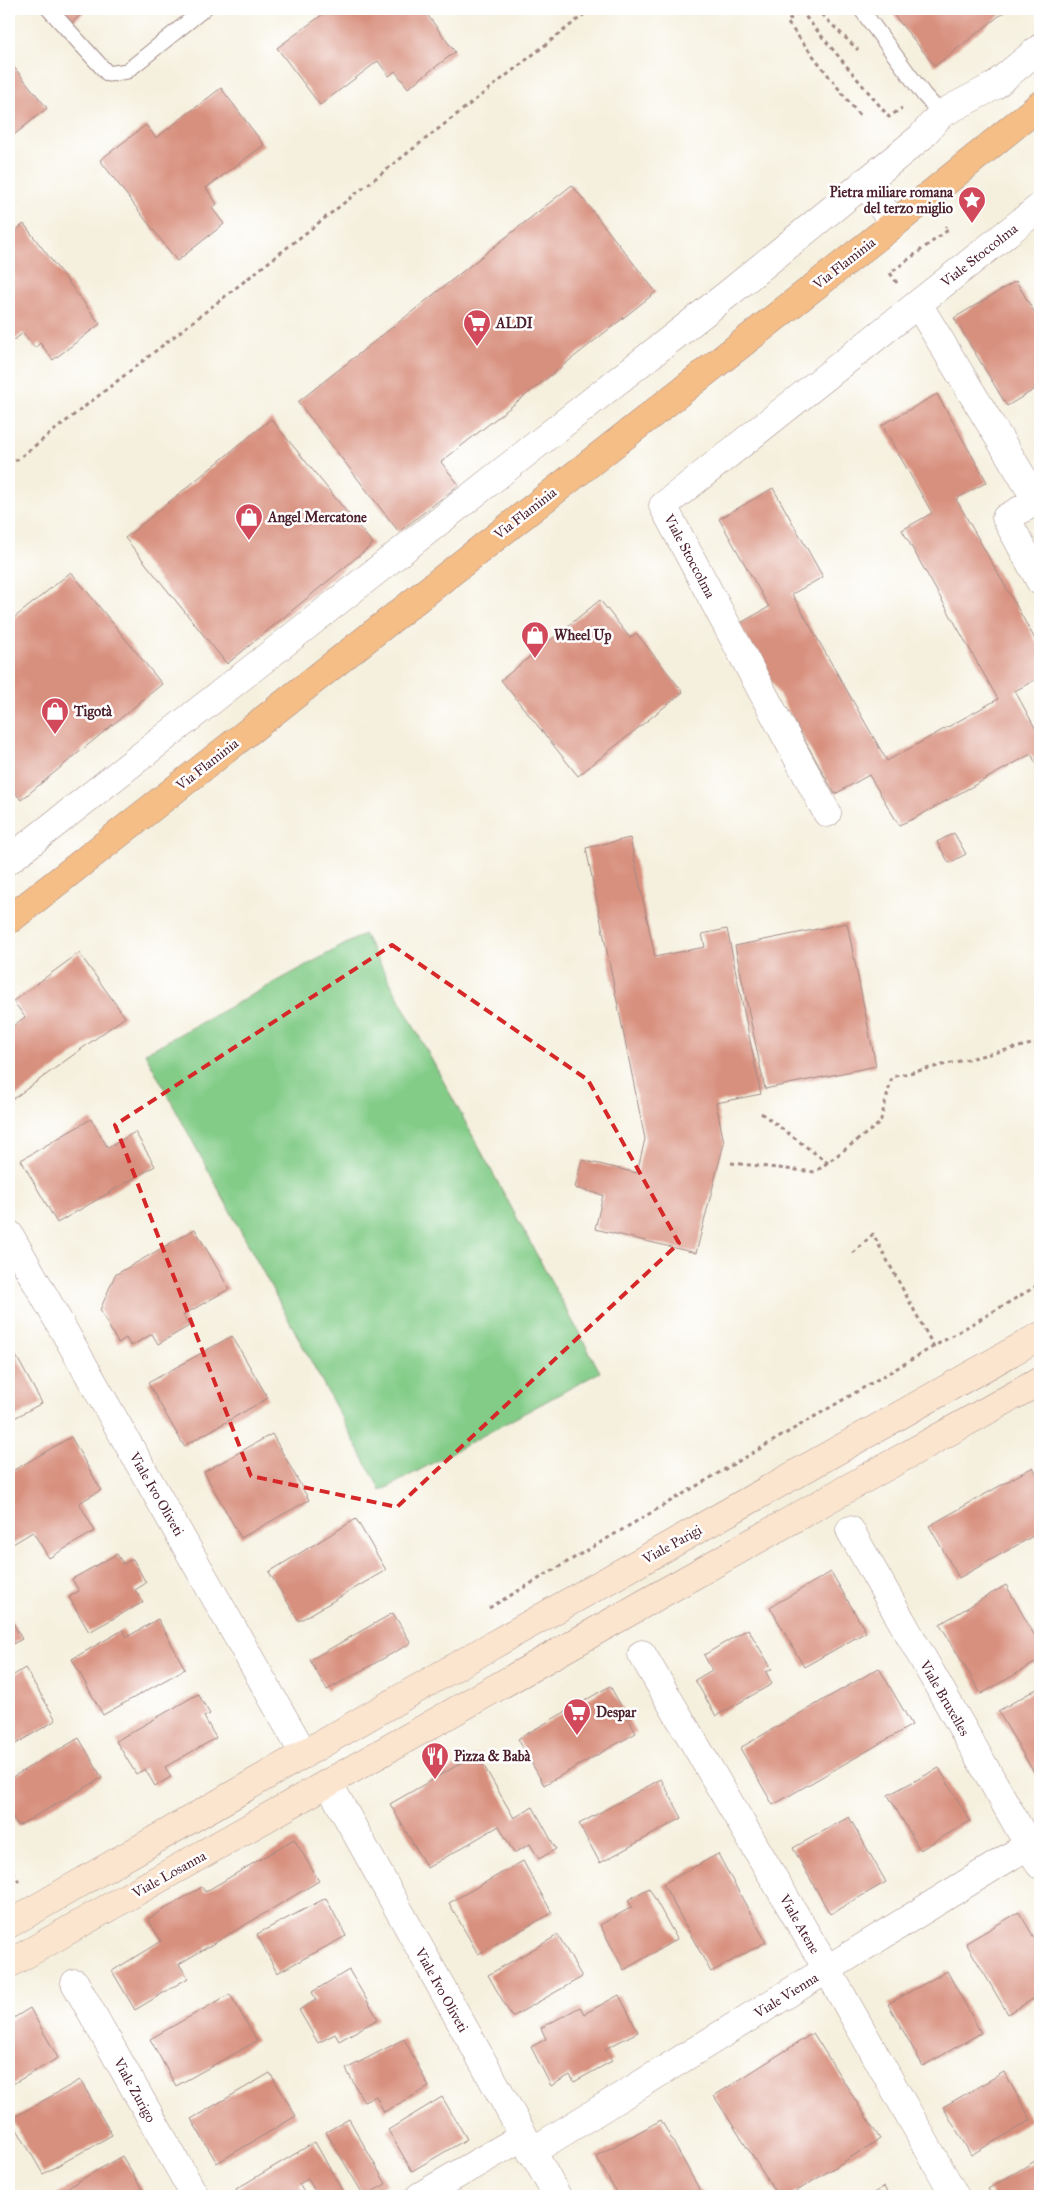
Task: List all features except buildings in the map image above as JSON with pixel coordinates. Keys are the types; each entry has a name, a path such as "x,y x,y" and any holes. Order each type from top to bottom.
{"main road":[{"name":"Via Flaminia","path":"9,920 894,224 1040,105"},
{"name":"Viale Parigi","path":"304,1754 1040,1336"},
{"path":"329,1784 823,1502 1040,1381"},
{"path":"9,1924 304,1754"},
{"name":"Viale Losanna","path":"9,1964 329,1784"}],"street":[{"path":"10,858 720,300 921,137 941,114 994,86 1040,48"},
{"path":"864,182 894,224"},
{"name":"Viale Stoccolma","path":"827,813 663,506 1040,207"},
{"path":"918,304 1038,500 1006,518 1040,580"},
{"name":"Viale Ivo Oliveti","path":"9,1234 304,1754"},
{"name":"Viale Bruxelles","path":"850,1530 1036,1849"},
{"name":"Viale Atene","path":"642,1654 827,1969 955,2196"},
{"name":"Viale Ivo Oliveti","path":"329,1784 556,2196"},
{"name":"Viale Vienna","path":"420,2196 527,2144 1036,1849"},
{"name":"Viale Zurigo","path":"75,1983 195,2196"}],"lane":[{"path":"49,9 108,74 127,71 204,9"},
{"path":"861,9 924,95 941,114"}],"path":[{"path":"9,466 591,9"},
{"path":"860,115 787,22 800,10 877,102"},
{"path":"945,226 948,230"},
{"path":"731,1163 815,1172 880,1123 892,1077 1040,1042"},
{"path":"761,1114 828,1163"},
{"path":"853,1253 873,1234 934,1347"},
{"path":"489,1608 1040,1284"}],"highlighted area":[{"path":"392,945 588,1080 679,1243 397,1507 251,1476 115,1125"}],"green space":[{"path":"364,934 600,1372 381,1491 145,1053"}],"place":[{"name":"Pietra miliare romana del terzo miglio","path":"972,224"},
{"name":"ALDI","path":"477,347"},
{"name":"Angel Mercatone","path":"249,541"},
{"name":"Wheel Up","path":"535,659"},
{"name":"Tigotà","path":"55,735"},
{"name":"Despar","path":"577,1736"},
{"name":"Pizza & Babà","path":"435,1780"}]}
